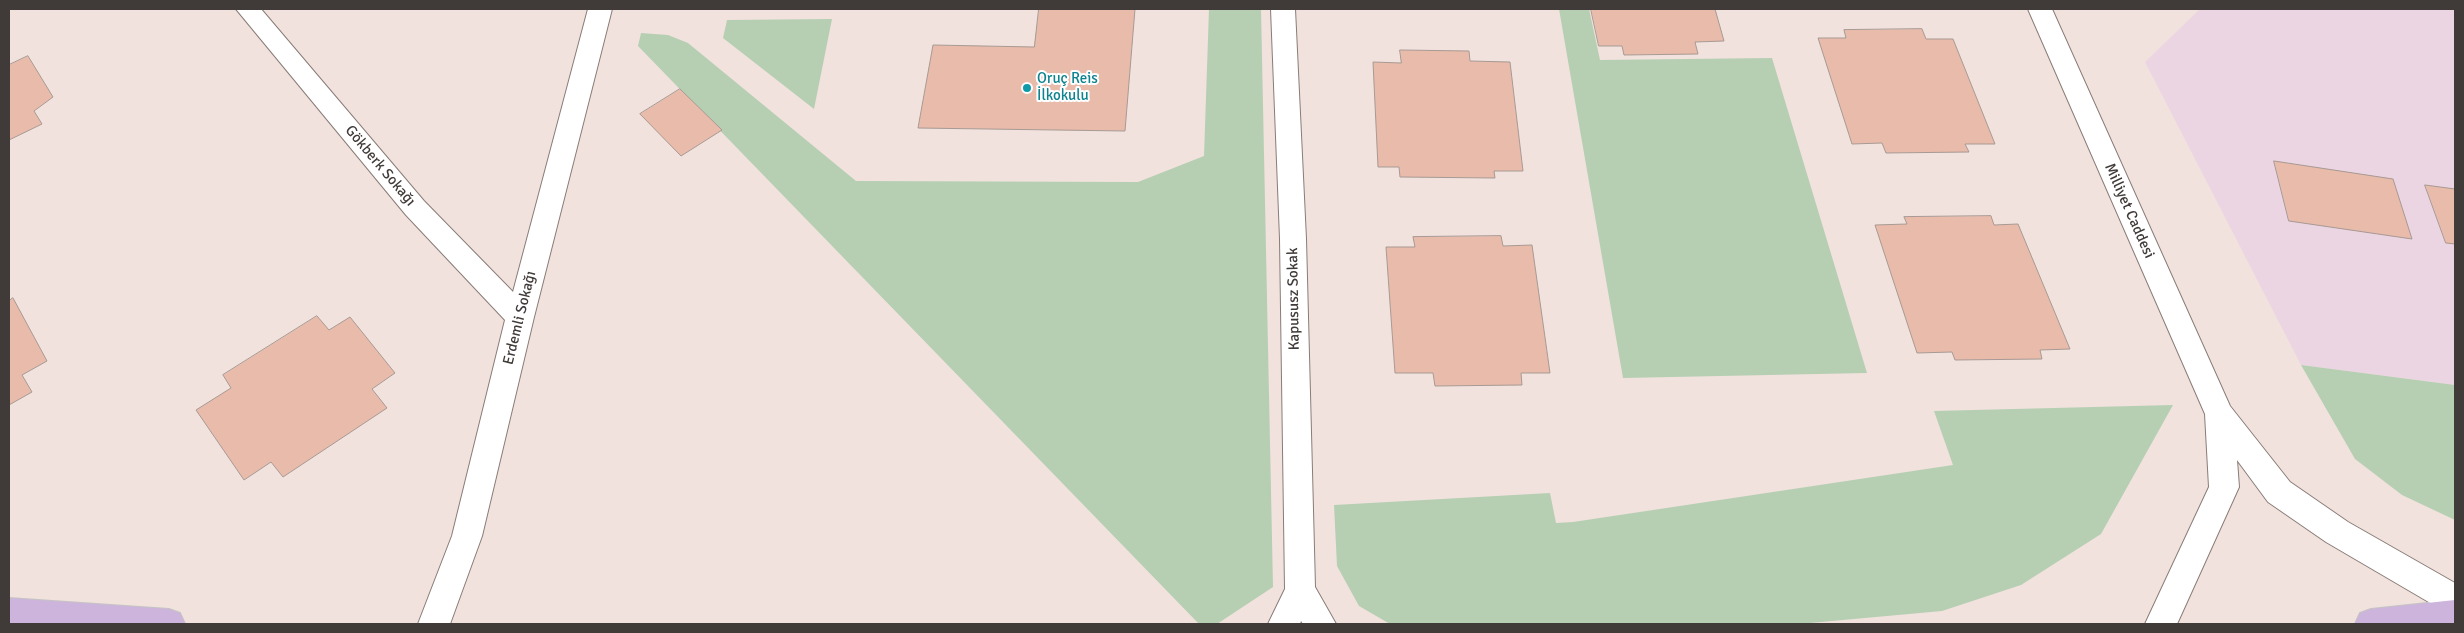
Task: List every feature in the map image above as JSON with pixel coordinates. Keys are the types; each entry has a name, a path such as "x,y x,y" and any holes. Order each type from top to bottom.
{"main road":[{"path":"9,613 169,624"},
{"path":"2371,624 2455,615"}],"street":[{"name":"Gökberk Sokağı","path":"248,9 415,208 520,317"},
{"name":"Erdemli Sokağı","path":"434,624 467,536 520,317 600,9"},
{"name":"Kapususz Sokak","path":"1283,9 1293,239 1300,590"},
{"name":"Milliyet Caddesi","path":"2040,9 2219,414"},
{"path":"2219,414 2279,492 2338,532 2455,600"},
{"path":"2161,624 2224,487 2219,414"},
{"path":"1284,624 1300,590"},
{"path":"1300,590 1320,624"}],"shaded area":[{"path":"2200,9 2455,9 2455,385 2301,365 2145,62"}],"green space":[{"path":"1209,9 1261,9 1273,587 1217,624 1199,624 638,46 641,33 668,35 688,43 856,181 1138,182 1204,156"},
{"path":"1559,9 1589,9 1600,60 1772,58 1867,373 1623,378"},
{"path":"832,19 814,109 723,38 727,20"},
{"path":"2301,365 2455,385 2455,520 2402,495 2355,459"},
{"path":"2173,405 2101,534 2021,585 1942,611 1799,624 1390,624 1359,606 1337,566 1334,505 1550,493 1556,523 1573,522 1953,465 1934,411"}],"building":[{"name":"Oruç Reis İlkokulu","path":"1039,9 1135,9 1125,131 918,128 933,45 1034,47"},
{"path":"1591,9 1715,9 1724,41 1695,42 1698,54 1624,55 1622,46 1599,46"},
{"path":"1922,29 1926,39 1953,39 1995,144 1965,144 1969,152 1886,153 1882,143 1852,144 1818,38 1846,38 1844,30"},
{"path":"1400,50 1469,51 1470,61 1510,62 1523,171 1494,171 1495,178 1400,177 1399,167 1378,167 1373,62 1401,63"},
{"path":"28,56 53,97 34,111 42,124 9,140 9,65"},
{"path":"680,89 722,130 681,156 640,114"},
{"path":"2274,161 2393,179 2412,239 2289,221"},
{"path":"2425,185 2455,189 2455,244 2446,243"},
{"path":"1991,216 1994,225 2018,224 2070,349 2040,350 2042,359 1955,360 1952,352 1917,353 1875,225 1907,224 1904,217"},
{"path":"1501,236 1503,246 1532,245 1550,373 1521,373 1522,385 1435,386 1433,373 1395,373 1386,247 1415,247 1413,237"},
{"path":"13,298 47,361 22,375 32,392 9,405 9,301"},
{"path":"317,316 329,330 350,317 395,373 372,389 387,408 283,477 271,462 244,480 196,410 231,388 223,375"}],"place":[{"name":"Oruç Reis İlkokulu","path":"1027,88"}]}
